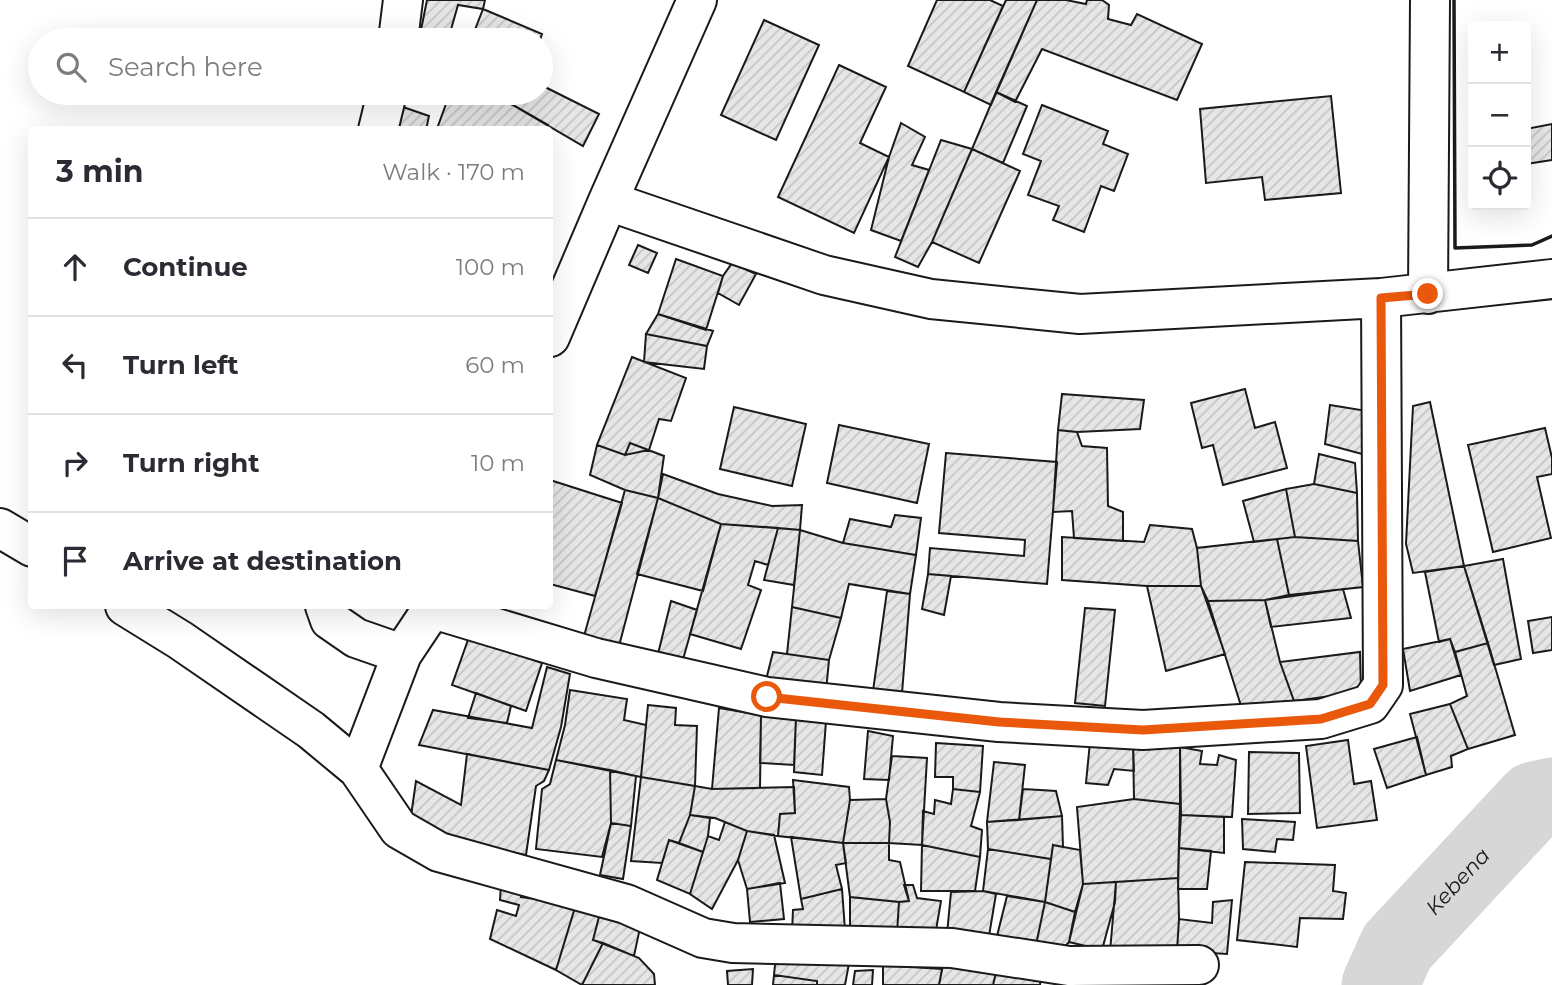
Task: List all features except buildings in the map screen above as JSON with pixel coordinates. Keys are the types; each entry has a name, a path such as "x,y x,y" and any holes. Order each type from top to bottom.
{"street":[{"path":"400,28 403,0"},
{"path":"553,330 697,0"},
{"path":"1428,294 1430,0"},
{"path":"379,126 384,105"},
{"path":"608,201 824,275 930,299 1080,314 1381,298 1552,279"},
{"path":"440,609 596,659 767,697 999,722 1143,730 1321,719 1370,704 1383,685 1381,298"},
{"path":"0,528 28,545"},
{"path":"130,609 311,730 358,769 400,829 439,852 626,904 704,938 733,943 952,948 1069,966 1199,965"},
{"path":"326,609 330,620 356,638 402,654"},
{"path":"358,769 402,654 433,609"}],"waterway":[{"name":"Kebena","path":"1380,985 1397,947 1534,800 1552,796"}],"wall":[{"path":"1454,0 1455,248 1532,245 1552,236"}],"route":[{"path":"767,697 999,722 1143,730 1321,719 1370,704 1383,685 1381,298 1428,294"}]}
